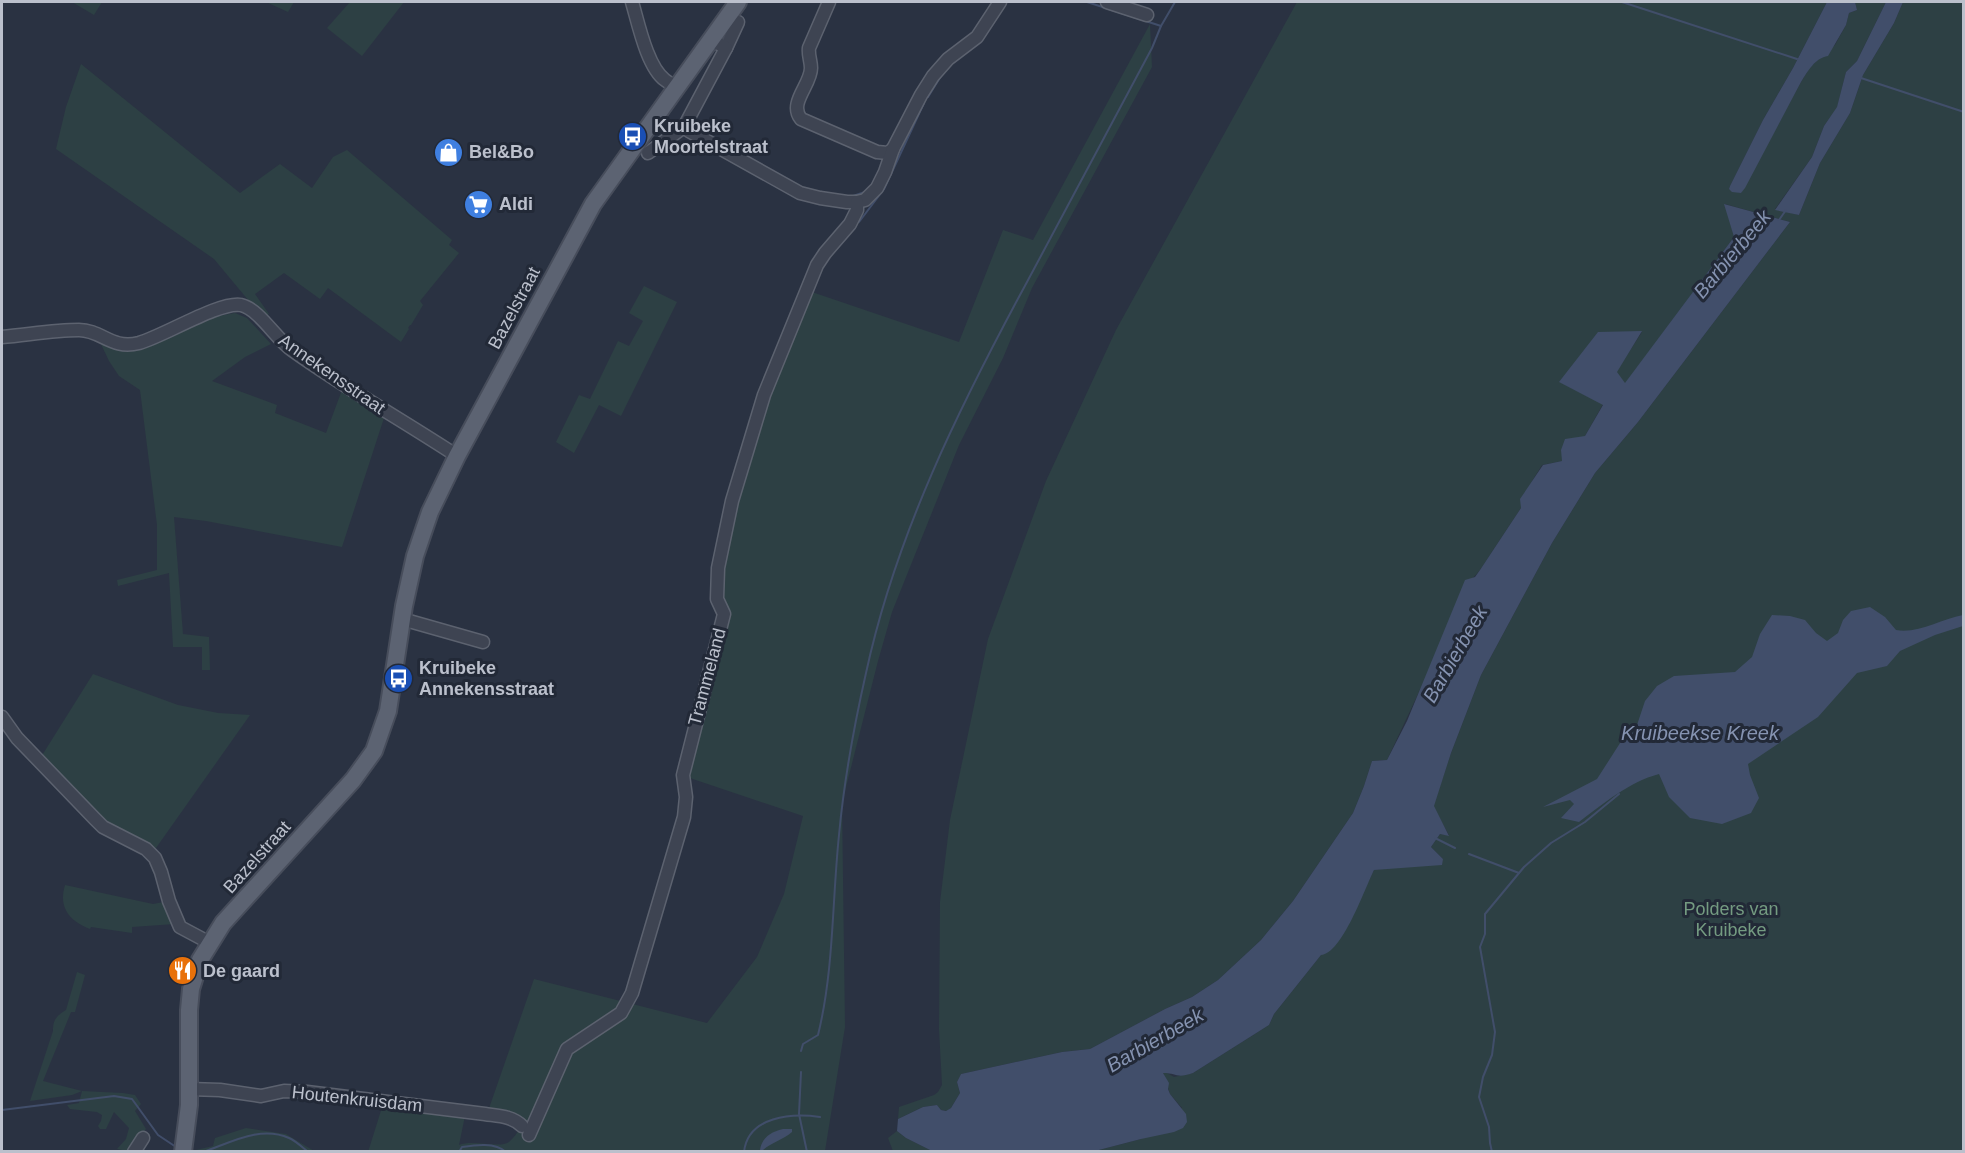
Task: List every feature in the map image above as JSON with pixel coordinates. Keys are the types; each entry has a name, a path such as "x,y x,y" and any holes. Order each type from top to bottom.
{"main road":[{"name":"Bazelstraat","path":"184,1144 189,1089 189,1010 191,989 200,960 224,924 363,768 374,751 388,711 402,619 415,556 430,512 457,456 593,204 677,87 719,44 738,2"}],"street":[{"path":"632,2 650,58 663,78 677,87"},
{"path":"830,2 809,48 811,70 797,105 797,115 801,119 877,152 888,153 893,149"},
{"path":"684,127 800,193 820,198 857,202 865,200 877,188 893,149 933,76 948,59 976,37 1000,2"},
{"path":"1107,2 1147,15"},
{"name":"Bazelstraat","path":"648,153 684,127 719,44 738,22"},
{"name":"Trammeland","path":"526,1131 567,1049 621,1013 632,993 684,817 686,797 682,775 724,615 717,599 718,568 732,501 764,395 811,279 825,253 854,218 857,202"},
{"name":"Annekensstraat","path":"2,337 81,330 124,345 141,342 224,307 240,305 249,308 279,341 290,349 339,383 457,456"},
{"path":"402,619 483,642"},
{"path":"2,717 17,738 95,819 103,826 146,849 155,858 162,872 180,927 210,943"},
{"name":"Houtenkruisdam","path":"189,1089 220,1090 261,1096 284,1091 307,1092 485,1114 517,1121 526,1131"},
{"path":"134,1152 143,1138"}],"green space":[{"path":"72,2 102,2 94,15"},
{"path":"266,2 294,2 288,12"},
{"path":"350,2 404,2 362,56 327,28"},
{"name":"Polders van Kruibeke","path":"1297,2 1827,2 1730,186 1729,189 1741,193 1810,67 1835,45 1846,25 1849,13 1857,10 1855,2 1886,2 1857,61 1846,72 1837,108 1824,126 1812,157 1775,209 1799,215 1820,163 1850,113 1863,75 1894,23 1903,2 1963,2 1963,1151 1095,1151 1141,1139 1182,1108 1170,1094 1163,1073 1174,1077 1193,1073 1269,1025 1274,1014 1321,955 1374,870 1443,859 1431,847 1440,834 1449,835 1433,807 1451,753 1481,675 1552,543 1595,473 1638,422 1790,222 1725,204 1734,237 1625,384 1616,372 1642,332 1560,382 1603,404 1585,436 1562,461 1542,465 1521,499 1521,508 1472,579 1387,760 1372,761 1353,813 1293,901 1261,940 1218,980 1192,997 1090,1049 1062,1052 961,1074 957,1082 960,1093 947,1111 941,1110 937,1105 923,1107 898,1119 899,1107 934,1095 942,1085 939,1029 940,902 950,820 988,639 1046,481 1116,330"},
{"path":"1150,24 1152,67 1032,288 1003,358 959,445 892,612 842,803 845,1027 825,1151 368,1152 384,1101 466,1111 459,1145 471,1143 499,1145 511,1140 522,1126 487,1114 534,979 707,1023 757,957 784,894 803,816 678,774 722,616 714,600 755,411 809,291 959,342 1003,230 1033,240"},
{"path":"81,64 240,193 280,164 312,188 333,157 347,150 452,240 449,245 459,253 420,301 423,305 401,342 328,288 320,299 284,273 255,294 269,314 263,318 214,259 56,149 66,107"},
{"path":"644,286 677,302 621,416 599,405 574,453 556,442 579,395 590,399 618,341 629,346 643,321 629,313"},
{"path":"235,313 247,318 271,344 245,357 212,381 277,405 275,413 326,433 342,390 384,418 342,547 174,517 183,634 209,637 210,670 202,670 202,647 173,647 169,573 118,586 117,580 157,570 157,525 140,390 119,376 100,342 159,340 218,316"},
{"path":"93,674 178,705 218,713 250,715 156,848 106,824 41,757"},
{"path":"65,885 153,904 164,902 175,924 132,927 132,933 91,927 90,929 71,918 67,913 63,900"},
{"path":"77,972 85,975 75,1012 71,1012 43,1081 82,1091 72,1095 30,1101 53,1031 54,1021 66,1010"},
{"path":"82,1091 135,1095 141,1104 135,1111 146,1129 127,1151 117,1149 126,1139 129,1128 114,1112 106,1129 100,1129 98,1126 102,1115 97,1112 70,1109 67,1105 79,1103"},
{"path":"246,1128 286,1134 314,1151 195,1151 213,1146 215,1138"},
{"path":"897,1131 932,1151 893,1151 888,1138"}],"water":[{"path":"1827,2 1855,2 1857,10 1849,13 1846,25 1828,56 1823,57 1809,69 1745,188 1741,193 1732,192 1729,189 1730,186 1763,120"},
{"path":"1886,2 1903,2 1894,23 1863,75 1850,113 1820,163 1799,215 1775,210 1812,157 1824,126 1837,107 1846,72 1857,61"},
{"path":"1724,204 1790,222 1638,422 1595,473 1552,543 1481,675 1451,753 1434,806 1449,836 1440,834 1431,847 1443,859 1442,865 1374,870 1359,905 1337,944 1329,952 1321,955 1274,1014 1269,1025 1193,1073 1180,1076 1163,1073 1169,1083 1170,1094 1186,1114 1187,1122 1183,1128 1095,1151 932,1151 897,1131 898,1119 923,1107 937,1105 941,1110 946,1111 951,1108 960,1093 957,1082 961,1074 1062,1052 1090,1049 1192,997 1218,980 1261,940 1293,901 1353,813 1372,761 1387,760 1407,721 1465,580 1475,577 1480,570 1521,508 1520,499 1543,465 1562,461 1561,450 1565,439 1585,436 1603,405 1559,382 1598,332 1642,331 1617,372 1625,383 1734,237"},
{"name":"Kruibeekse Kreek","path":"1870,607 1885,617 1896,630 1913,630 1963,615 1963,626 1935,635 1900,651 1887,666 1857,673 1818,717 1748,764 1759,798 1751,813 1722,824 1690,818 1669,797 1659,774 1627,788 1579,822 1561,818 1574,804 1570,800 1543,807 1597,779 1622,740 1635,731 1645,701 1657,686 1674,676 1735,672 1752,657 1760,634 1772,615 1805,620 1816,633 1827,641 1838,633 1843,620 1851,611"},
{"path":"783,1129 792,1129 792,1132 760,1150 767,1136"}],"waterway":[{"path":"1087,2 1161,26"},
{"path":"801,1051 803,1044 818,1035 823,1010 830,961 841,815 847,774 866,673 894,571 933,472 978,376 1175,2"},
{"path":"1622,2 1797,59"},
{"path":"928,97 941,76"},
{"path":"1861,78 1964,112"},
{"path":"859,222 884,189 924,103"},
{"path":"853,196 865,192"},
{"name":"Barbierbeek","path":"1779,220 1786,210"},
{"name":"Barbierbeek","path":"1492,1152 1489,1127 1479,1097 1483,1077 1492,1055 1495,1032 1480,947 1485,934 1485,914 1524,867 1551,843 1585,822 1619,794"},
{"path":"1435,838 1455,848"},
{"path":"1469,854 1519,873"},
{"name":"Barbierbeek","path":"801,1072 799,1114 807,1152"},
{"name":"Barbierbeek","path":"2,1110 114,1096 132,1099 158,1135 176,1147"},
{"name":"Barbierbeek","path":"744,1152 747,1140 762,1124 785,1117 820,1117"},
{"name":"Barbierbeek","path":"203,1152 245,1137 267,1133 289,1138 308,1152"},
{"name":"Barbierbeek","path":"459,1152 462,1147 485,1145 506,1152"}],"place":[{"name":"Kruibeke Moortelstraat","path":"633,136"},
{"name":"Bel&Bo","path":"448,152"},
{"name":"Aldi","path":"478,204"},
{"name":"Kruibeke Annekensstraat","path":"398,678"},
{"name":"De gaard","path":"182,971"}]}
